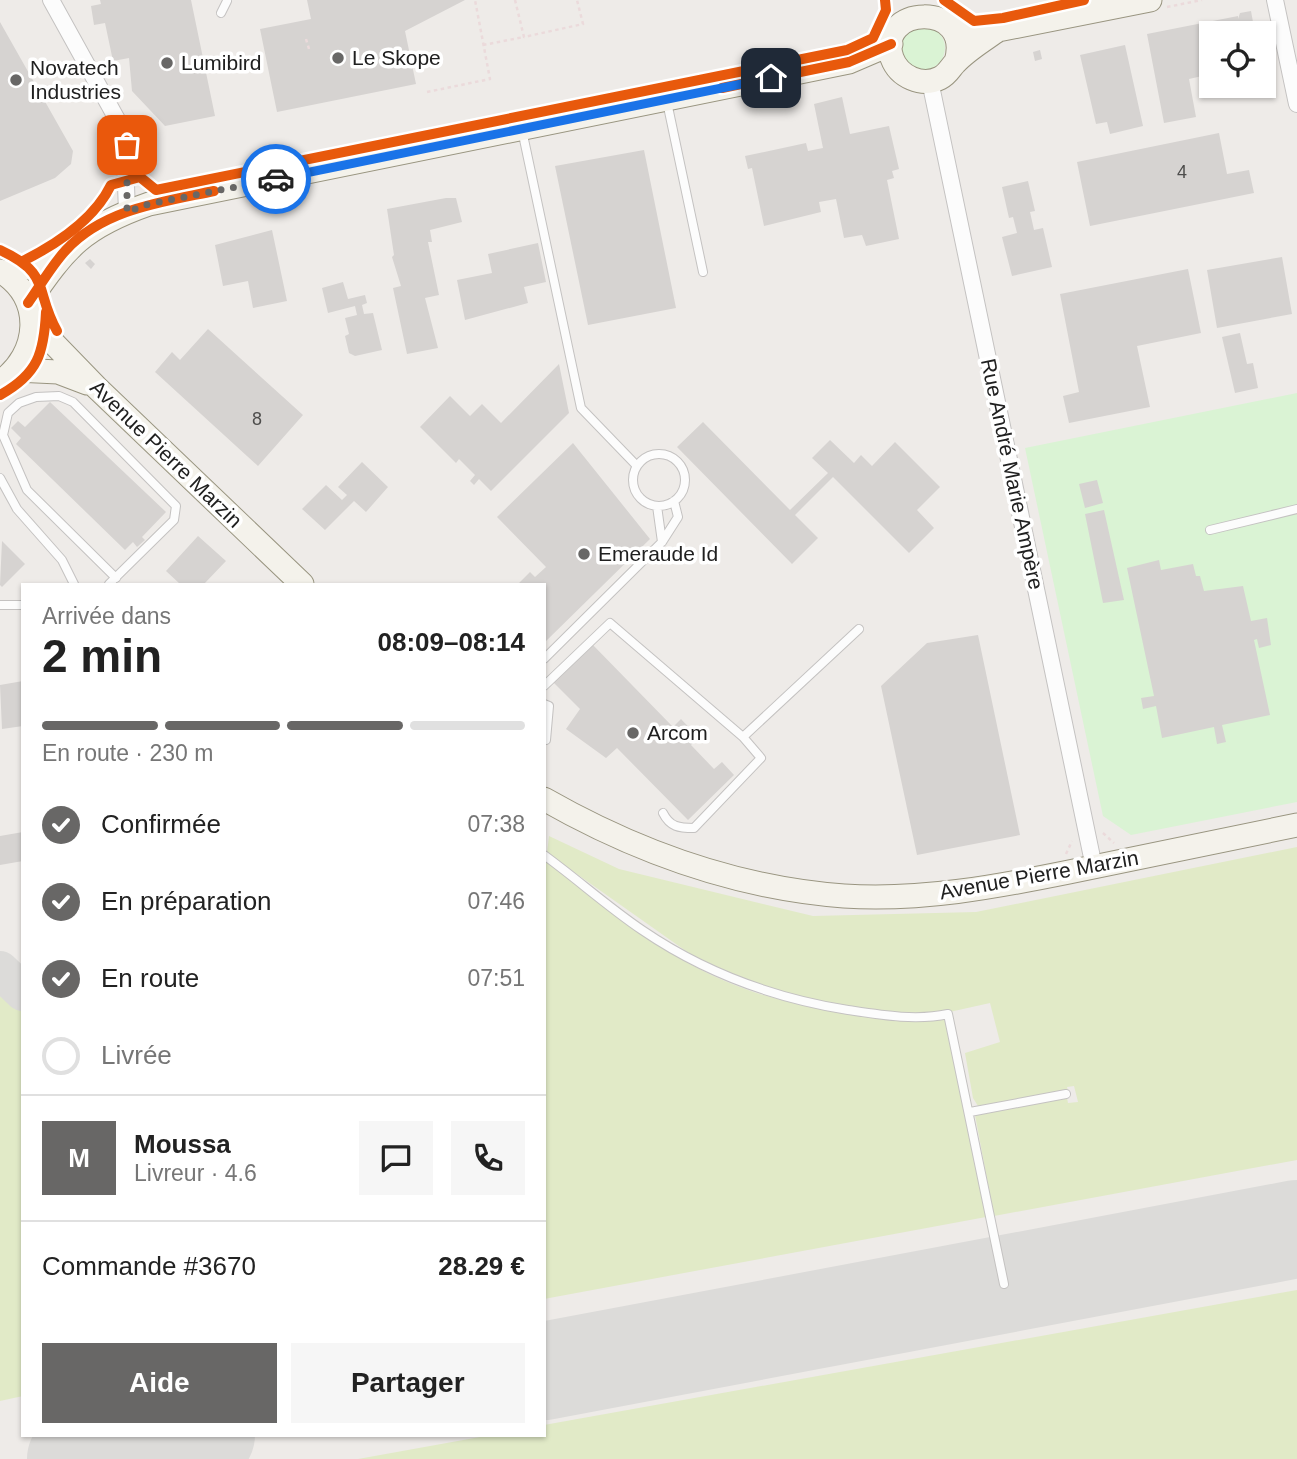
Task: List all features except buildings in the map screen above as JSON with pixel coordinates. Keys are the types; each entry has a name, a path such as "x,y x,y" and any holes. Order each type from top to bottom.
{"street":[{"path":"51,0 124,132 127,212"},
{"path":"950,24 998,30 1150,0"},
{"path":"1275,0 1297,104"},
{"path":"956,62 959,49 957,35 950,24 939,15 926,12 914,15 894,31 891,44 898,68 907,76 930,81 950,71 956,62 998,30"},
{"path":"8,376 31,342 30,312 65,251 85,232 127,212 149,204 849,62 891,44"},
{"path":"849,62 898,68"},
{"name":"Rue André Marie Ampère","path":"930,81 1094,867"},
{"path":"2,272 39,264 65,251"},
{"name":"Avenue Pierre Marzin","path":"2,272 14,281 30,312 96,387 301,583"},
{"path":"8,376 58,372 96,387"},
{"name":"Avenue Pierre Marzin","path":"546,800 662,857 736,879 808,892 872,896 939,894 1094,867 1297,825"}],"lane":[{"path":"221,13 227,1"},
{"path":"667,100 703,272"},
{"path":"522,129 581,408 637,466"},
{"path":"48,396 72,401 176,506 174,520 113,581 27,490 8,450 3,427 8,413 19,403 48,396"},
{"path":"658,453 680,464 684,487 674,501 657,506 648,503 635,491 633,483 637,466 643,459 658,453"},
{"path":"0,478 16,509 62,560 74,583"},
{"path":"546,657 662,542 678,516 674,501"},
{"path":"657,506 662,542"},
{"path":"1210,530 1297,509"},
{"path":"0,605 21,605"},
{"path":"546,684 610,623 743,737 761,758 694,828 679,828 667,822 663,813"},
{"path":"743,737 859,629"},
{"path":"546,705 549,706 546,740"},
{"path":"546,858 640,929 690,960 743,984 805,1003 876,1014 929,1018 948,1014 1004,1284"},
{"path":"970,1112 1066,1094"}],"path":[{"path":"427,92 490,79 475,0"},
{"path":"515,0 524,37"},
{"path":"483,45 583,24 577,0"},
{"path":"306,39 309,49"}],"green space":[{"path":"923,26 938,33 945,48 938,63 923,70 908,63 901,48 908,33"},
{"path":"1297,393 1297,802 1131,835 1103,816 1025,448"},
{"path":"549,836 619,869 813,916 976,912 1297,847 1297,1160 994,1216 975,1115 1067,1098 1068,1103 1078,1102 1074,1086 1067,1087 1068,1091 978,1106 973,1098 965,1053 1000,1042 990,1003 922,1015 845,1007 770,989 700,961 547,853"},
{"path":"546,862 667,950 746,989 811,1007 845,1013 947,1019 986,1217 546,1299"},
{"path":"0,996 21,1011 21,1396 0,1401"},
{"path":"1297,1290 1297,1459 358,1459 480,1437 546,1437 546,1425"}],"taxiway":[{"path":"0,970 21,990"}],"runway":[{"path":"546,1371 1297,1229"},
{"path":"76,1459 195,1437"}],"cycle path":[{"path":"23,261 49,247 85,220 104,198 111,185 140,177 156,190 847,50 873,38 886,10 885,0"},
{"path":"944,0 974,21 1003,18 1084,0"},
{"path":"722,88 849,62 891,44"},
{"path":"28,303 66,250 98,225 135,209 214,191"},
{"path":"0,250 28,267 35,275 57,331"},
{"path":"0,395 23,379 36,361 41,351 46,312"}],"way so far":[{"path":"127,145 127,212 149,204 276,179"}],"place":[{"name":"Le Skope","path":"338,58"},
{"name":"Lumibird","path":"167,63"},
{"name":"Novatech Industries","path":"16,80"},
{"name":"Emeraude Id","path":"584,554"},
{"name":"Arcom","path":"633,733"}],"route":[{"path":"276,179 771,78"}]}
